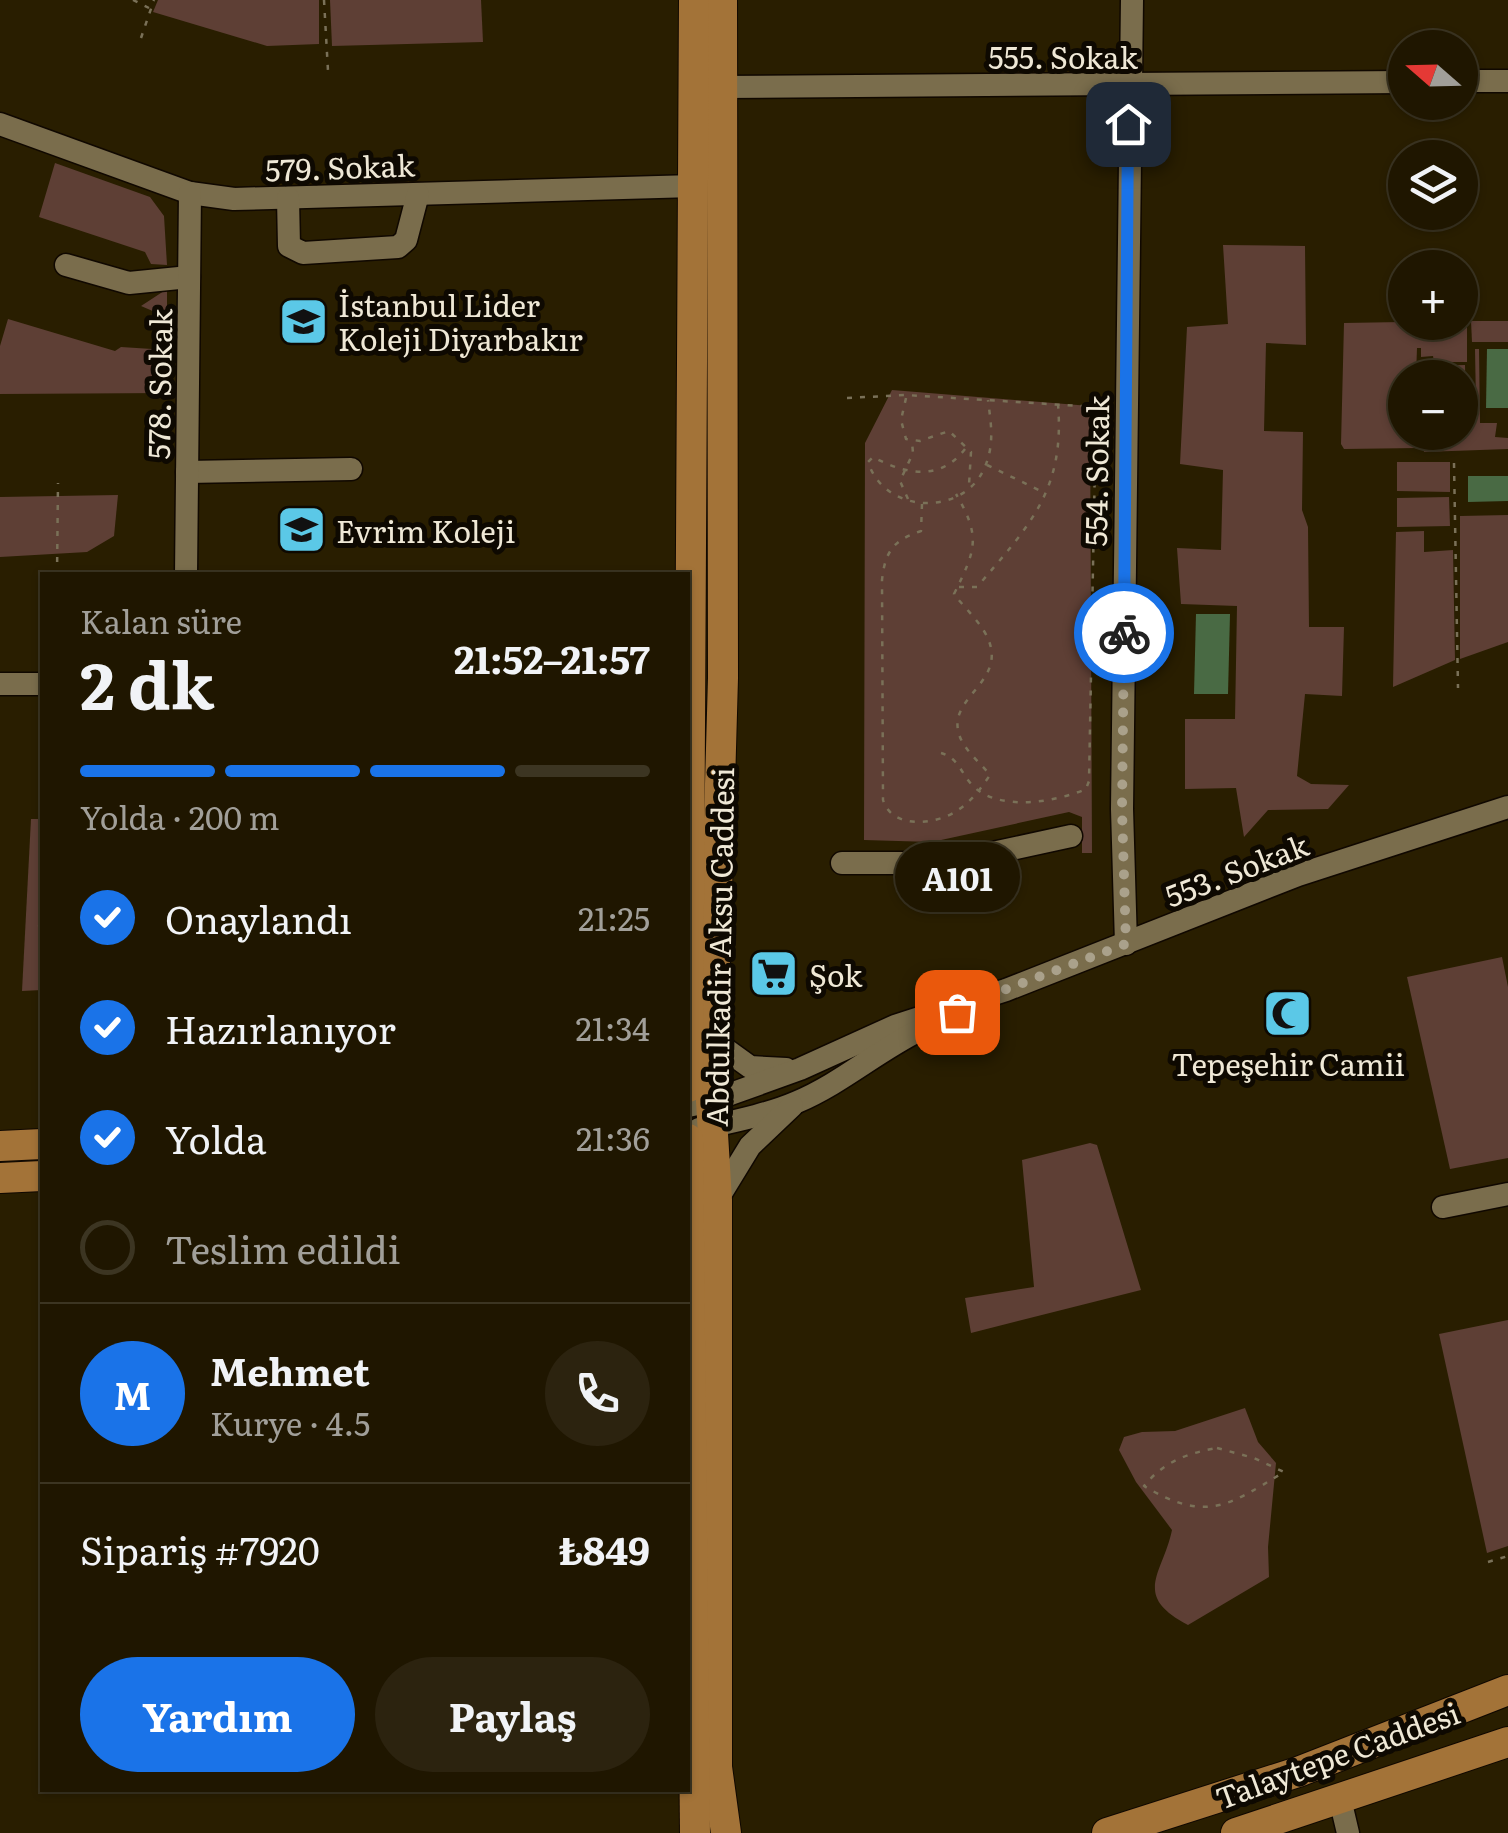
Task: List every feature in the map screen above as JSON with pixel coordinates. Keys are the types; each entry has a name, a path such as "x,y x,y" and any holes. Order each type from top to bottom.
{"main road":[{"name":"Abdulkadir Aksu Caddesi","path":"694,0 690,674 696,1115 695,1833"},
{"name":"Abdulkadir Aksu Caddesi","path":"722,0 723,678 714,1041 696,1115 717,1200 717,1767 726,1833"},
{"path":"0,1146 40,1144"},
{"path":"0,1178 40,1176"},
{"name":"Talaytepe Caddesi","path":"1108,1833 1298,1772 1508,1690"},
{"path":"1236,1833 1508,1742"}],"street":[{"name":"554. Sokak","path":"1126,944 1122,809 1132,0"},
{"path":"1478,81 1508,81"},
{"name":"555. Sokak","path":"721,86 1388,82"},
{"name":"579. Sokak","path":"0,124 190,193 234,199 694,186"},
{"name":"578. Sokak","path":"186,572 190,193"},
{"path":"288,198 290,246 303,253 339,252 398,247 406,240 418,194"},
{"path":"66,264 129,283 189,276"},
{"path":"187,472 351,469"},
{"path":"0,684 40,684"},
{"name":"553. Sokak","path":"988,996 1298,875 1508,807"},
{"path":"842,864 946,864 1072,836"},
{"path":"696,1115 894,1026 988,996"},
{"path":"717,1200 755,1139 795,1103 849,1074 894,1043 988,996"},
{"path":"714,1041 750,1066 800,1069"},
{"path":"696,1115 795,1103"},
{"path":"1444,1208 1508,1194"},
{"path":"1340,1799 1348,1833"}],"path":[{"path":"133,0 150,9"},
{"path":"141,38 154,0"},
{"path":"324,0 328,71"},
{"path":"906,394 901,420 906,439 920,442 949,431 971,452 968,487"},
{"path":"846,398 906,394 1096,406 1086,789 1038,802 1006,800 974,787 951,756 942,753"},
{"path":"965,448 938,468 903,472 873,457 868,462 881,488 909,500 936,504 956,494 968,487 986,464 993,440 988,398"},
{"path":"958,588 977,587 1034,518 1056,469 1061,438 1058,404"},
{"path":"909,500 901,486 903,472 914,453 911,440"},
{"path":"986,464 1045,493"},
{"path":"1454,464 1458,688"},
{"path":"57,572 58,483"},
{"path":"922,504 921,532 889,548 884,563 883,800 886,811 896,818 935,820 953,814 990,774 964,746 958,731 965,705 987,676 991,663 985,632 954,594 975,546 968,513 956,494"},
{"path":"1217,1448 1286,1472 1218,1508 1194,1508 1144,1486 1160,1468 1193,1452 1217,1448"},
{"path":"1488,1562 1508,1556"}],"shaded area":[{"path":"158,0 319,0 319,44 267,46 153,12"},
{"path":"330,0 481,0 483,42 332,46"},
{"path":"55,163 150,197 164,216 167,265 151,264 145,252 39,217"},
{"path":"1223,245 1305,246 1306,345 1266,343 1264,431 1303,432 1302,510 1308,527 1309,627 1344,627 1342,696 1305,694 1297,776 1311,784 1349,785 1328,809 1268,810 1244,837 1236,788 1185,789 1185,719 1235,719 1237,606 1181,604 1177,548 1221,550 1223,470 1180,464 1187,327 1228,324"},
{"path":"167,289 167,393 0,394 0,346 8,319 115,351 121,347 152,349 162,315 141,306"},
{"path":"1478,321 1508,321 1508,342 1472,342 1478,340"},
{"path":"1388,322 1388,340 1467,340 1467,360 1421,357 1421,348 1417,348 1417,360 1388,360 1388,448 1344,449 1341,444 1344,323"},
{"path":"1475,349 1479,349 1480,423 1497,423 1495,437 1508,438 1508,449 1424,452 1478,450"},
{"path":"1487,349 1508,349 1508,408 1486,408"},
{"path":"892,390 1090,406 1092,853 1082,853 1082,817 1069,812 932,842 864,840 865,443"},
{"path":"1397,462 1450,462 1450,492 1397,491"},
{"path":"1468,476 1508,476 1508,501 1468,502"},
{"path":"118,495 114,536 87,552 0,557 0,497"},
{"path":"1449,497 1450,526 1397,527 1397,498"},
{"path":"1508,515 1508,642 1460,659 1460,516"},
{"path":"1424,531 1424,552 1453,550 1455,660 1393,687 1396,532"},
{"path":"1196,614 1230,614 1228,694 1194,694"},
{"path":"31,819 40,819 40,990 22,991"},
{"path":"1502,957 1508,987 1508,1158 1450,1169 1407,977"},
{"path":"1090,1143 1097,1145 1141,1290 971,1333 965,1298 1034,1287 1022,1160"},
{"path":"1508,1320 1508,1546 1487,1553 1439,1334"},
{"path":"1245,1408 1258,1442 1276,1463 1269,1577 1188,1625 1160,1604 1156,1593 1158,1571 1172,1530 1136,1482 1119,1450 1124,1437 1175,1431"}],"way so far":[{"path":"957,1012 988,996 1126,944 1122,809 1124,633"}],"place":[{"name":"İstanbul Lider Koleji Diyarbakır","path":"303,321"},
{"name":"Evrim Koleji","path":"301,530"},
{"name":"Şok","path":"774,974"},
{"name":"A101","path":"957,1012"},
{"name":"Tepeşehir Camii","path":"1288,1014"}],"route":[{"path":"1124,633 1128,124"}]}
